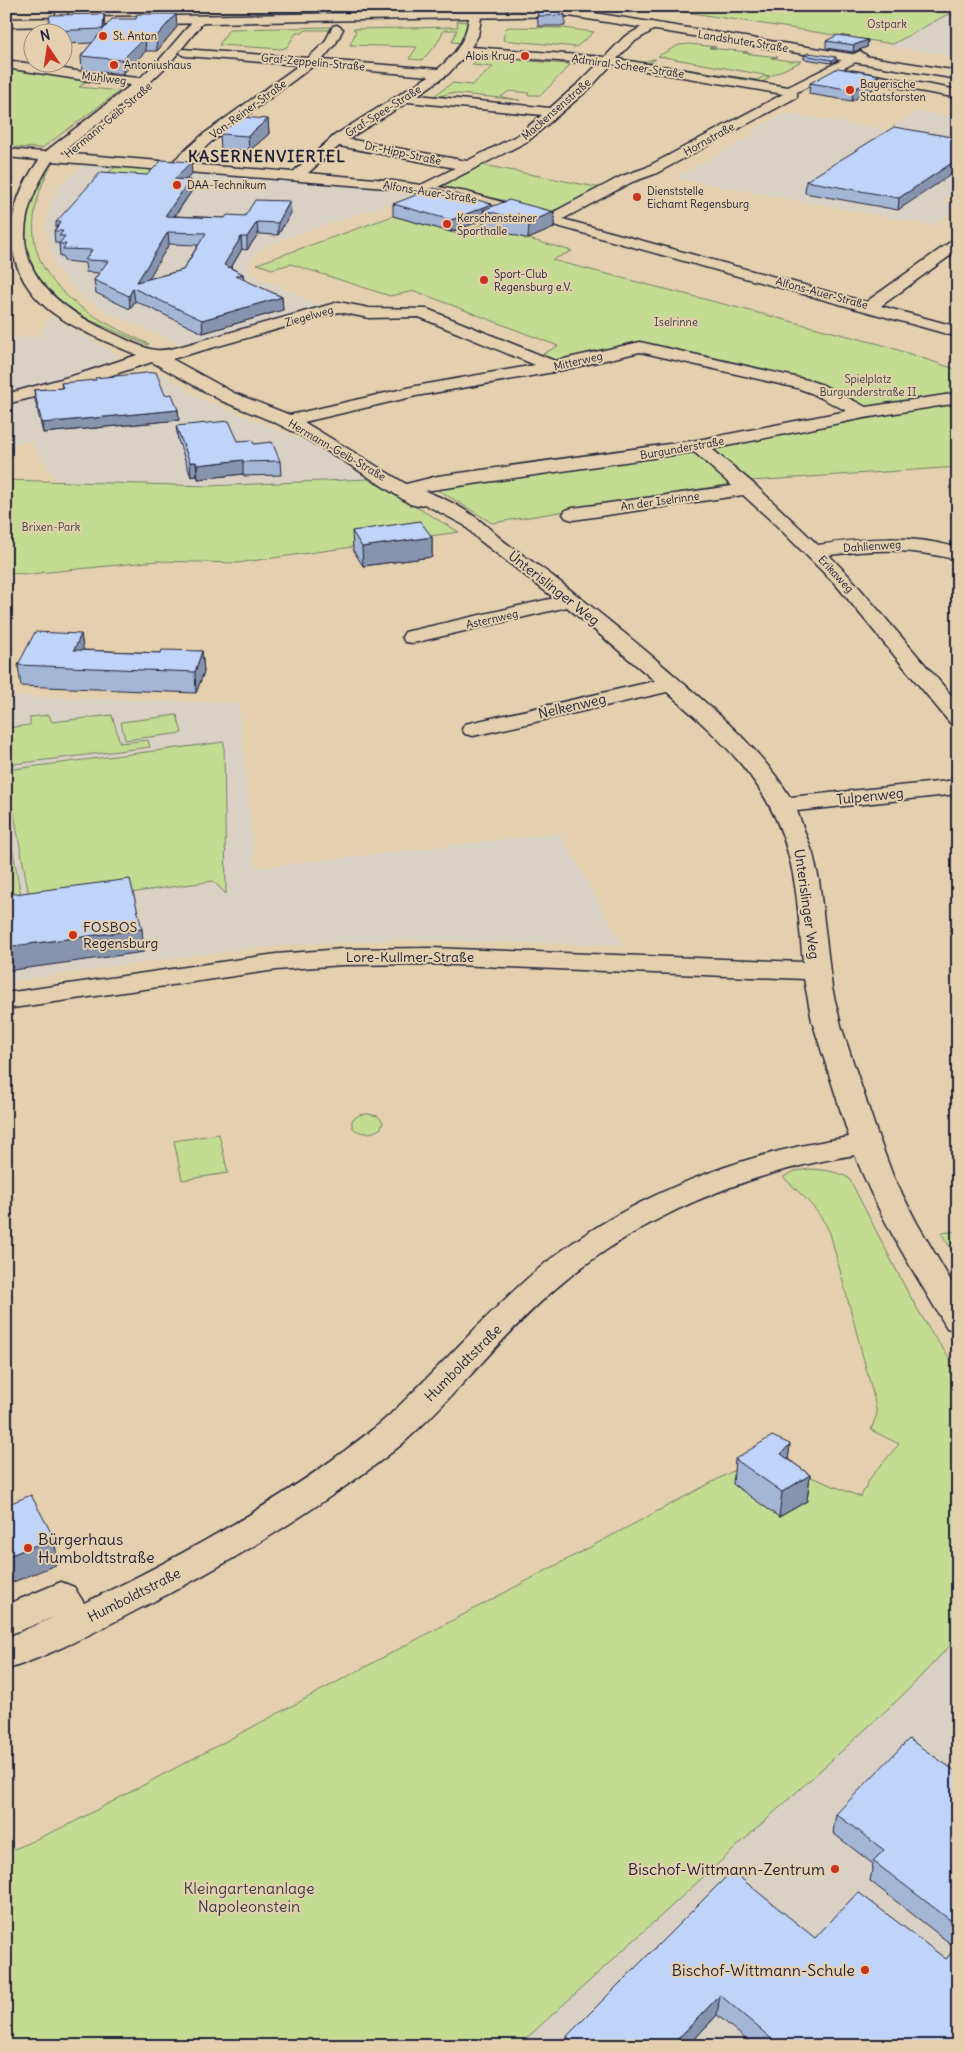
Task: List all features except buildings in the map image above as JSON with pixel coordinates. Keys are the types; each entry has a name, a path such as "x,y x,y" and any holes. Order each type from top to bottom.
{"street":[{"path":"63,6 61,22 475,18 586,14 604,6"},
{"name":"Hermann-Geib-Straße","path":"32,231 31,222 35,204 56,157 176,63 186,52 205,21 208,6"},
{"name":"Hermann-Geib-Straße","path":"220,6 143,82 56,157 28,187 20,206 16,223 16,242 21,262 38,292 70,317 244,391 270,412 330,444 404,490"},
{"name":"Landshuter Straße","path":"550,6 651,26 958,71"},
{"name":"Landshuter Straße","path":"205,21 526,9 586,14 958,75"},
{"name":"Graf-Spee-Straße","path":"297,176 337,141 407,98 465,50 474,32 475,18"},
{"path":"6,25 205,21"},
{"path":"6,25 22,24"},
{"name":"Mackensenstraße","path":"424,189 516,143 586,85 628,40 651,26"},
{"name":"Von-Reiner-Straße","path":"176,166 206,139 312,62 330,43 337,29"},
{"name":"Admiral-Scheer-Straße","path":"465,50 608,61 790,91"},
{"name":"Graf-Zeppelin-Straße","path":"186,52 440,72"},
{"name":"Hornstraße","path":"550,220 627,179 650,171 792,94 790,91 857,57"},
{"name":"Mühlweg","path":"6,64 96,78 143,82"},
{"path":"828,71 958,94"},
{"path":"407,98 552,112"},
{"name":"Dr.-Hipp-Straße","path":"337,141 469,166"},
{"name":"Alfons-Auer-Straße","path":"6,153 297,176 424,189 473,197 550,220 870,306 958,332"},
{"path":"870,306 958,243"},
{"name":"Hermann-Geib-Straße","path":"51,282 75,304 163,356"},
{"name":"Ziegelweg","path":"6,399 84,378 100,376 163,356 339,307 369,313 421,312 554,367"},
{"name":"Mitterweg","path":"287,421 434,387 554,367 640,347 802,384 817,389 864,413"},
{"name":"Burgunderstraße","path":"404,490 438,482 698,446 864,413 958,398"},
{"name":"Erikaweg","path":"698,446 815,551 844,582 958,718"},
{"name":"An der Iselrinne","path":"573,514 748,489"},
{"name":"Unterislinger Weg","path":"404,490 416,499 471,530 485,535 571,600 671,684 738,745 764,777 783,805 798,840 804,863 816,971 825,1016 865,1144 884,1189 913,1245 958,1320"},
{"name":"Dahlienweg","path":"815,551 861,545 902,543 946,550 958,554"},
{"name":"Asternweg","path":"413,637 571,600"},
{"name":"Nelkenweg","path":"473,729 671,684"},
{"name":"Tulpenweg","path":"783,805 958,787"},
{"name":"Lore-Kullmer-Straße","path":"6,1001 276,962 342,957 441,956 816,971"},
{"name":"Humboldtstraße","path":"6,1655 76,1624 207,1558 298,1503 388,1436 442,1385 542,1282 584,1250 668,1203 723,1180 759,1167 821,1150 865,1144"},
{"name":"Humboldtstraße","path":"6,1621 61,1597 76,1624"}],"shaded area":[{"path":"948,14 958,16 958,57 889,46"},
{"path":"918,111 958,118 958,190 940,202 953,207 949,214 936,223 939,224 936,226 675,178 756,133 751,131 784,113 887,130"},
{"path":"121,164 428,191 280,240 261,249 248,264 251,274 323,307 187,346 112,315 87,299 65,279 54,263 46,227 49,206 59,186 83,165"},
{"path":"51,315 68,327 121,356 87,371 6,393 6,360 18,336 38,337"},
{"path":"151,371 165,375 199,398 306,441 368,479 210,486 57,483 32,441 6,444 6,405 88,384"},
{"path":"6,696 239,703 255,868 560,833 623,945 398,940 285,945 213,953 6,982"},
{"name":"Bischof-Wittmann-Zentrum","path":"958,1637 958,2046 521,2046 520,2044 903,1695"}],"green space":[{"name":"Ostpark","path":"647,6 942,6 958,9 958,16 948,14 893,44"},
{"path":"457,21 468,22 462,43 452,42 457,30 444,30 436,45 422,60 409,59 417,47 350,45 356,31 353,29 458,27"},
{"path":"331,27 330,30 305,30 303,33 296,33 287,47 282,49 219,45 229,29"},
{"path":"506,28 563,28 594,32 576,47 503,40"},
{"path":"690,44 778,57 771,58 790,61 802,61 770,76 658,56 679,45"},
{"path":"480,57 570,65 541,95 527,95 529,93 509,91 501,97 520,100 450,93 441,96 455,99 452,101 414,97 418,94 434,96 452,83 472,85 493,67 472,65"},
{"path":"656,59 649,63 757,80 765,76 770,77 759,84 642,63"},
{"path":"6,66 22,68 22,72 45,72 90,79 79,87 120,91 42,148 6,147"},
{"path":"48,165 51,165 37,200 34,230 39,256 51,278 69,298 93,315 149,344 147,345 87,319 58,301 35,278 23,240 23,213"},
{"path":"118,165 164,169 146,184 100,179"},
{"path":"483,165 601,188 553,211 441,187"},
{"path":"393,216 457,234 495,220 518,236 572,251 552,260 883,345 958,370 958,393 867,409 824,388 639,344 557,361 539,356 558,346 415,291 390,296 291,264 272,269 257,264"},
{"path":"958,401 958,467 750,481 492,523 435,488 688,453"},
{"name":"Brixen-Park","path":"368,479 459,532 237,563 157,561 29,574 6,573 6,480 210,486"},
{"path":"49,715 52,722 112,715 120,743 148,740 150,747 6,765 6,728 30,725 30,717"},
{"path":"177,715 182,733 125,740 121,722"},
{"path":"224,742 226,894 213,881 31,907 6,770"},
{"path":"6,811 23,909 6,907"},
{"path":"359,1115 378,1116 383,1122 381,1128 374,1132 366,1133 359,1132 352,1127 352,1120"},
{"path":"219,1134 228,1173 182,1180 174,1141"},
{"name":"Kleingartenanlage Napoleonstein","path":"810,1169 830,1171 849,1178 906,1289 932,1334 958,1369 958,1637 903,1695 518,2046 6,2046 6,1853 74,1822 748,1463 771,1461 861,1497 870,1478 899,1444 871,1430 877,1414 874,1398 830,1233 815,1209 783,1177 795,1171"},
{"path":"958,1231 958,1260 941,1233"}],"place":[{"name":"St. Anton","path":"103,36"},
{"name":"Alois Krug","path":"525,56"},
{"name":"Antoniushaus","path":"114,65"},
{"name":"Bayerische Staatsforsten","path":"850,90"},
{"name":"DAA-Technikum","path":"177,185"},
{"name":"Dienststelle Eichamt Regensburg","path":"637,197"},
{"name":"Kerschensteiner Sporthalle","path":"447,224"},
{"name":"Sport-Club Regensburg e.V.","path":"484,280"},
{"name":"FOSBOS Regensburg","path":"73,935"},
{"name":"Bürgerhaus Humboldtstraße","path":"28,1548"},
{"name":"Bischof-Wittmann-Zentrum","path":"835,1869"},
{"name":"Bischof-Wittmann-Schule","path":"865,1970"}],"district":[{"name":"KASERNENVIERTEL","path":"267,156"}],"park label":[{"name":"Iselrinne","path":"676,322"},
{"name":"Spielplatz Burgunderstraße II","path":"868,385"}]}
